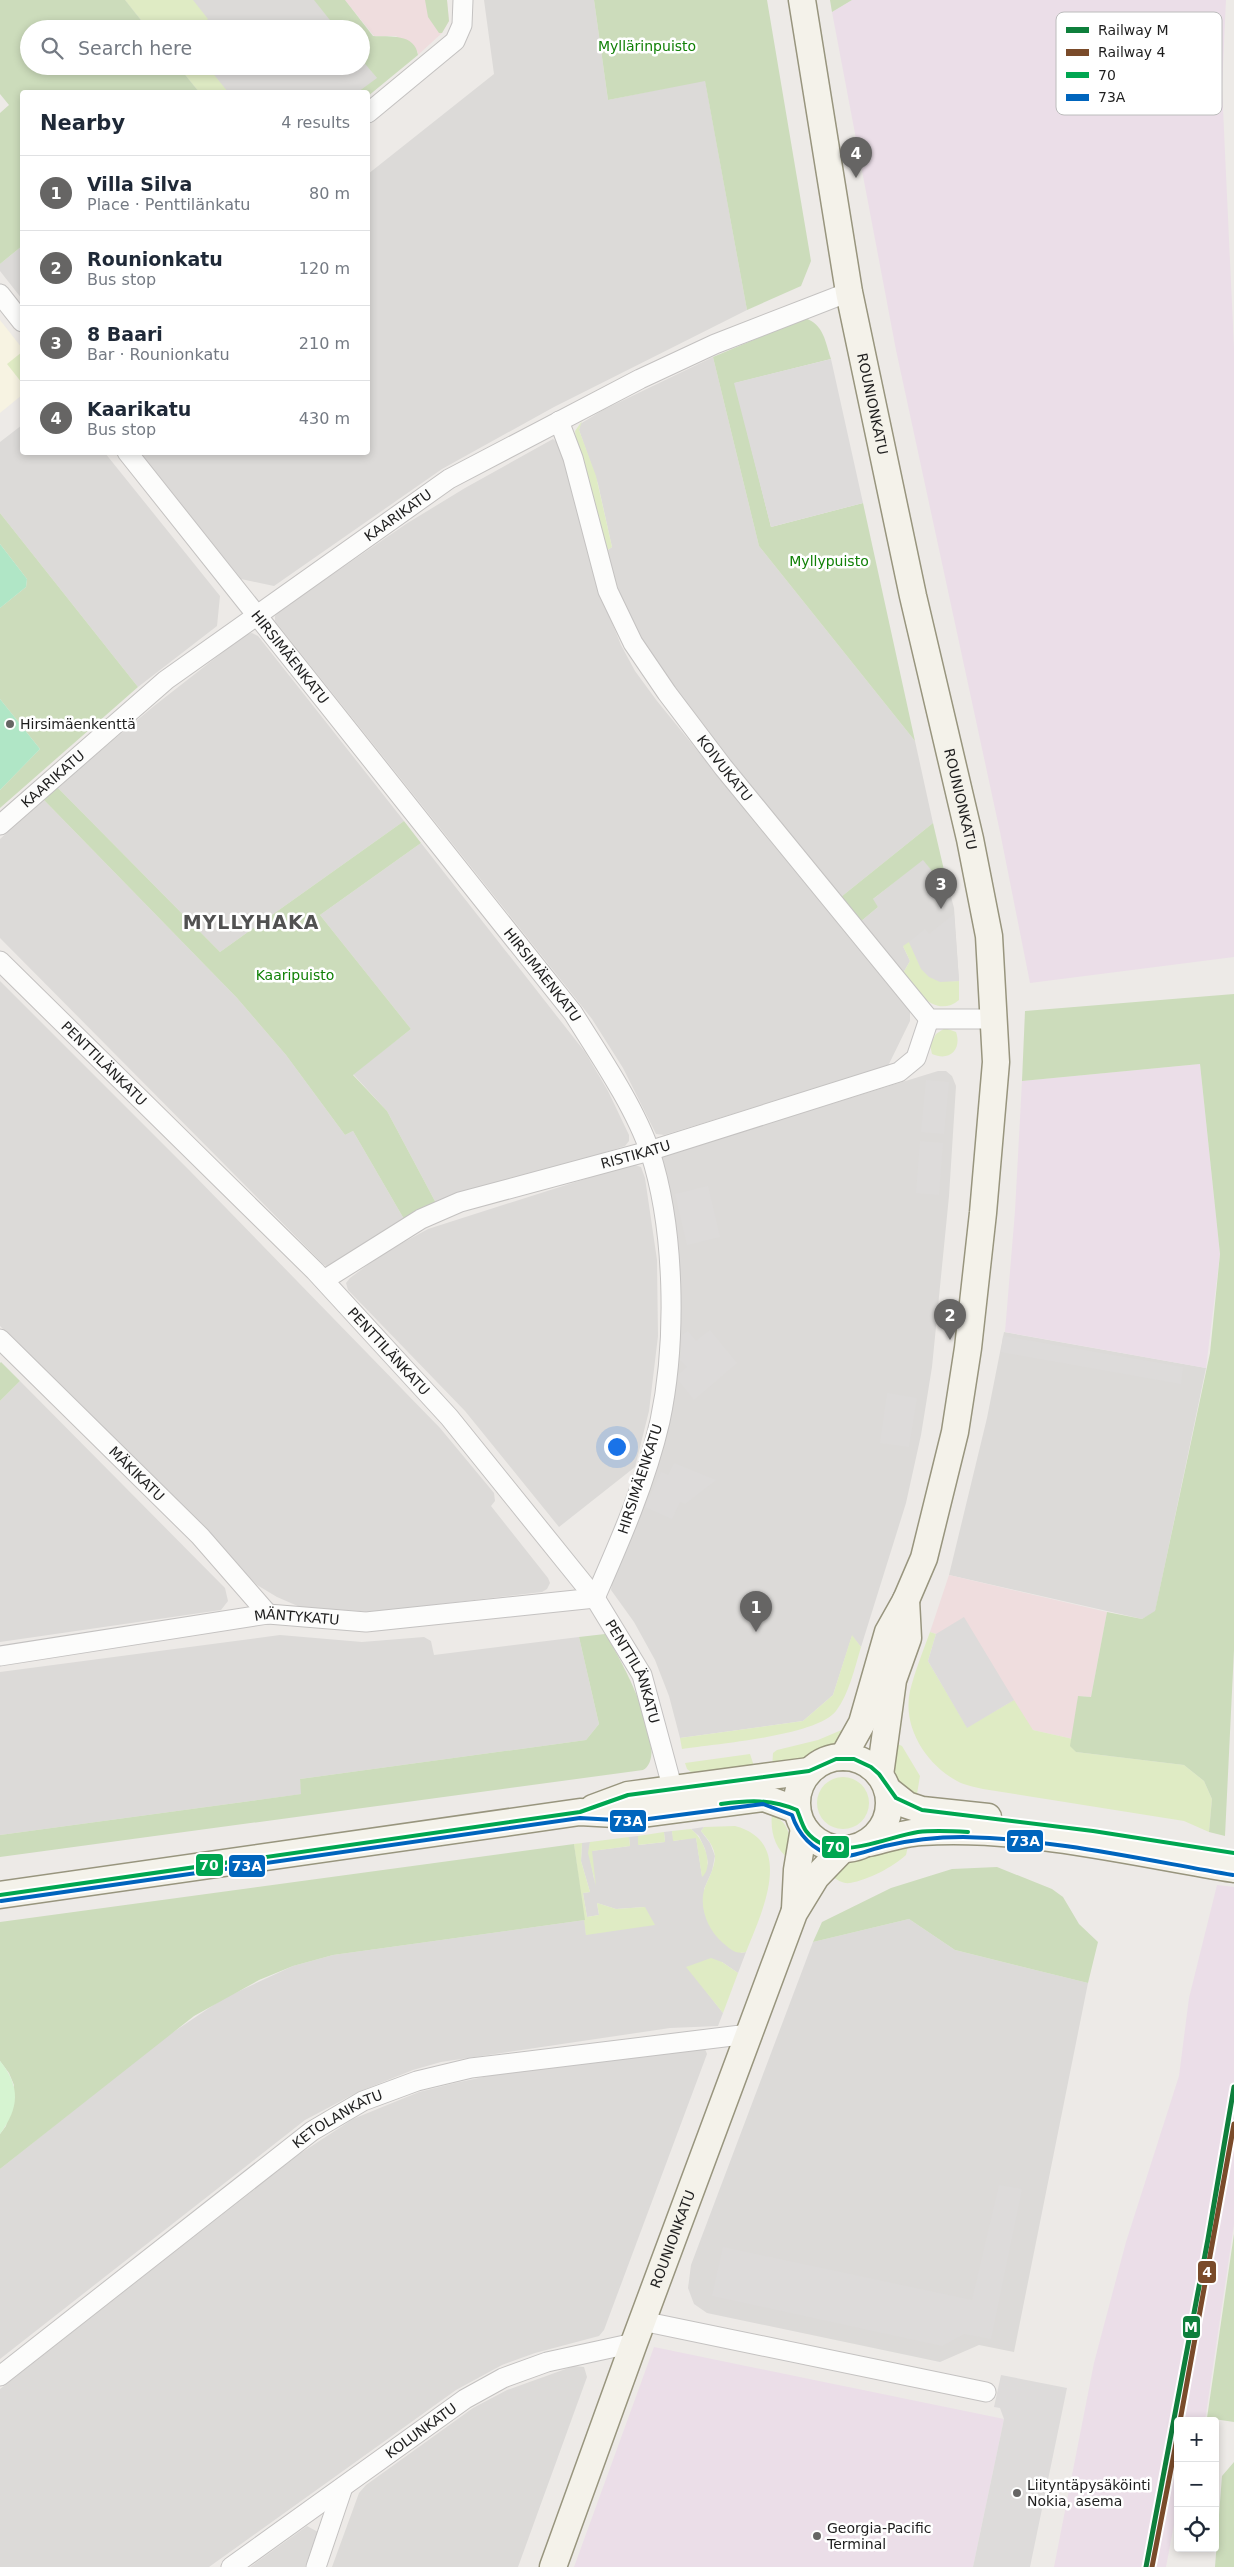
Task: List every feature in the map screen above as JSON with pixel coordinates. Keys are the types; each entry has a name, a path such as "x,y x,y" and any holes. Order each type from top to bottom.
{"main road":[{"name":"ROUNIONKATU","path":"802,0 850,292 913,596 970,839 989,936 996,1062 983,1213 968,1348 955,1432 934,1524 924,1558 906,1600 888,1632 862,1723 844,1757"},
{"name":"ROUNIONKATU","path":"884,1782 893,1680 908,1638 906,1600"},
{"path":"800,1819 797,1796 801,1783 819,1763 844,1757 857,1759 870,1765 884,1782 907,1804 922,1810 1093,1831 1234,1853"},
{"path":"0,1895 580,1812 634,1815 676,1799 810,1771"},
{"path":"869,1843 880,1832 887,1819 890,1805 884,1782"},
{"path":"676,1799 764,1798 800,1819 814,1840 827,1847 842,1850 919,1832 965,1831 1040,1837 1234,1869"},
{"name":"ROUNIONKATU","path":"794,1913 800,1819"},
{"name":"ROUNIONKATU","path":"553,2567 794,1913 816,1877 842,1850"}],"street":[{"path":"370,111 455,41 462,25 463,0"},
{"name":"KAARIKATU","path":"0,825 159,686 257,614 449,479 559,421 715,344 850,292"},
{"path":"0,294 20,319"},
{"name":"KOIVUKATU","path":"559,421 572,458 608,591 632,643 667,694 723,767 929,1019"},
{"name":"HIRSIMÄENKATU","path":"129,455 573,1013 603,1061 649,1151 665,1220 670,1297 670,1348 660,1420 648,1461 625,1528 595,1598"},
{"name":"PENTTILÄNKATU","path":"0,961 324,1280 449,1416 595,1598 642,1675 676,1799"},
{"path":"929,1019 994,1018"},
{"name":"RISTIKATU","path":"324,1280 414,1223 460,1202 649,1151 899,1072 916,1058 929,1019"},
{"name":"MÄKIKATU","path":"0,1339 200,1536 268,1614"},
{"name":"MÄNTYKATU","path":"0,1656 268,1614 366,1622 595,1598"},
{"name":"KETOLANKATU","path":"0,2376 312,2131 363,2102 417,2081 471,2068 749,2034"},
{"path":"638,2332 986,2392"},
{"name":"KOLUNKATU","path":"231,2567 465,2399 503,2378 638,2332"},
{"path":"316,2567 343,2487"}],"shaded area":[{"path":"125,0 315,0 331,20 141,20"},
{"path":"345,0 447,0 449,21 442,33 418,55 418,52 396,36 374,36 370,31 370,20 361,20"},
{"path":"484,0 594,0 608,100 705,80 747,310 554,407 442,469 274,586 241,579 142,455 370,455 370,172 494,74"},
{"path":"852,0 1226,0 1222,87 1234,348 1234,957 1030,983 1000,832 896,350 832,12"},
{"path":"370,69 382,84 370,94 370,90 197,90 185,75 370,75"},
{"path":"20,248 20,296 0,271 0,264"},
{"path":"0,320 20,345 20,397 0,413"},
{"path":"713,357 759,546 915,741 933,823 841,897 741,775 647,652 627,613 605,552 612,547 598,484 579,430 580,424 603,410"},
{"path":"831,359 863,503 771,527 734,383"},
{"path":"20,427 20,455 107,455 220,596 217,626 138,687 0,513 0,442"},
{"path":"553,439 558,443 565,460 601,595 621,645 635,671 657,701 910,1011 910,1021 888,1066 664,1135 656,1134 623,1068 592,1019 275,621 275,616 279,611 406,524 465,488"},
{"path":"252,633 258,636 404,821 220,952 57,787 154,706 246,634"},
{"path":"43,799 237,998 286,1055 345,1135 353,1131 404,1219 328,1267 324,1265 0,938 0,839"},
{"path":"421,843 585,1052 608,1091 629,1135 629,1141 625,1146 437,1205 387,1111 353,1074 411,1029 320,915"},
{"path":"923,859 936,876 944,870 954,908 959,981 940,982 903,946 910,961 902,975 860,922 878,907 872,900"},
{"path":"954,914 959,981 940,982 929,977 921,969 909,942 925,929 929,934"},
{"path":"0,981 190,1171 440,1428 494,1493 495,1501 491,1506 548,1578 550,1583 547,1589 542,1592 374,1612 300,1607 277,1597 257,1585 0,1326"},
{"path":"1200,1064 1220,1254 1206,1368 1005,1332 1015,1211 1022,1081"},
{"path":"938,1071 946,1071 952,1076 956,1086 949,1196 932,1367 921,1435 906,1503 861,1647 852,1636 833,1695 803,1721 680,1738 669,1696 655,1660 634,1622 611,1590 612,1583 646,1497 668,1418 661,1159 665,1155"},
{"path":"926,1080 949,1082 944,1134 921,1132"},
{"path":"920,1141 943,1143 939,1195 916,1193"},
{"path":"632,1164 641,1167 645,1178 657,1260 658,1336 649,1411 635,1467 559,1527 465,1411 348,1290 346,1283 382,1254 428,1229"},
{"path":"708,1186 720,1237 687,1245 675,1194"},
{"path":"710,1330 737,1363 694,1400 676,1377 687,1367 680,1360 682,1335 688,1331 696,1341"},
{"path":"1004,1332 1206,1368 1155,1612 1142,1619 949,1575 987,1418"},
{"path":"1003,1336 1183,1367 1181,1384 1001,1352"},
{"path":"20,1381 225,1588 228,1601 221,1610 0,1642 0,1401"},
{"path":"887,1393 917,1398 909,1447 880,1443"},
{"path":"674,1463 716,1480 685,1504 680,1502 672,1519 645,1507 661,1472 668,1475"},
{"path":"949,1575 1107,1612 1091,1697 1078,1696 1073,1739 1033,1730 936,1634 930,1632"},
{"path":"964,1617 1014,1700 967,1728 928,1661 936,1634"},
{"path":"280,1635 362,1642 424,1637 431,1641 434,1655 579,1637 599,1724 586,1740 300,1779 302,1794 0,1835 0,1672"},
{"path":"704,1827 701,1831 710,1843 715,1856 712,1871 704,1889 741,1953 746,1952 738,1973 722,1962 687,1967 723,2013 718,2026 670,2028 441,2062 413,2070 358,2092 305,2120 0,2359 0,2169 163,2039 224,1998 293,1966 333,1955 585,1920 586,1935 645,1907 616,1909 597,1903 599,1915 587,1917 583,1893 590,1892 581,1861 582,1843 590,1842 589,1853 595,1884 591,1851 630,1846 629,1837 638,1836 639,1845 665,1842 664,1832 672,1831 674,1841 696,1837 702,1876 708,1863 705,1849 699,1836 691,1829"},
{"path":"1217,1885 1234,1887 1234,2224 1206,2417 1174,2417 1174,2524 1166,2567 1054,2567 1094,2363 1126,2242 1179,2076 1189,1998"},
{"path":"909,1919 955,1950 1088,1983 1014,2352 979,2345 940,2362 707,2313 694,2304 688,2288 691,2265 813,1942"},
{"path":"697,2048 705,2049 707,2054 604,2330 599,2336 535,2353 502,2365 456,2390 209,2567 0,2567 0,2389 301,2153 353,2119 419,2092 493,2075"},
{"path":"999,2185 1022,2189 991,2339 964,2334 942,2346 712,2296 723,2247 972,2300"},
{"path":"654,2347 1004,2419 973,2567 574,2567"},
{"path":"574,2366 584,2367 587,2377 518,2567 332,2567 359,2493 366,2485 473,2408 507,2390"},
{"name":"Liityntäpysäköinti Nokia, asema","path":"1001,2375 1067,2388 1030,2567 973,2567 1004,2419 1000,2408 994,2407"},
{"path":"307,2526 318,2532 305,2567 250,2567"}],"green space":[{"path":"0,0 125,0 141,20 20,20 20,75 185,75 197,90 20,90 20,248 0,264 0,113 9,105 0,94"},
{"path":"125,0 193,0 208,19 207,20 141,20"},
{"path":"314,0 345,0 361,20 330,20"},
{"path":"425,0 447,0 449,21 442,33 439,33 428,17"},
{"name":"Myllärinpuisto","path":"594,0 767,0 811,261 801,286 747,310 705,81 608,100"},
{"path":"830,0 852,0 832,12"},
{"path":"370,32 373,36 400,38 412,43 418,55 370,94 370,90 361,90 377,78 370,70"},
{"path":"185,75 214,75 226,90 197,90"},
{"name":"Myllypuisto","path":"805,318 820,329 831,359 735,383 771,527 863,503 915,741 759,546 713,357"},
{"path":"20,354 20,380 7,364"},
{"path":"582,421 579,430 596,476 612,547 605,552 577,446 575,431"},
{"path":"0,513 138,687 0,808 0,790 40,749 0,699 0,608 26,587 27,579 0,544"},
{"path":"0,544 27,579 26,587 0,608"},
{"name":"Hirsimäenkenttä","path":"0,699 40,749 0,790"},
{"name":"Kaaripuisto","path":"57,787 220,952 404,821 421,843 320,915 411,1029 353,1075 387,1111 437,1205 404,1219 353,1131 345,1135 286,1055 237,998 43,799"},
{"path":"933,823 944,870 936,876 923,860 873,899 878,907 860,922 841,897"},
{"path":"909,942 921,967 931,977 938,980 959,981 959,1000 951,1005 935,1005 920,995 902,975 910,961 903,946"},
{"path":"1234,994 1234,1650 1225,1836 1209,1832 1212,1799 1204,1781 1184,1765 1076,1752 1070,1746 1078,1696 1091,1697 1107,1612 1142,1619 1155,1611 1210,1353 1220,1254 1200,1064 1022,1081 1025,1011"},
{"path":"945,1028 956,1032 956,1049 949,1055 938,1056 932,1054 930,1045 936,1034"},
{"path":"0,1363 20,1381 0,1401"},
{"path":"930,1632 936,1634 928,1661 967,1727 1014,1700 1033,1730 1073,1739 1071,1746 1076,1752 1184,1765 1204,1781 1212,1799 1209,1832 1184,1821 983,1789 960,1782 946,1774 926,1755 919,1743 913,1731 908,1705 910,1691"},
{"path":"605,1634 631,1682 647,1725 651,1745 650,1760 643,1770 0,1857 0,1835 301,1794 300,1779 586,1740 599,1724 579,1637"},
{"path":"852,1635 861,1647 854,1672 841,1704 825,1720 809,1727 764,1738 682,1749 680,1738 803,1721 833,1695"},
{"path":"844,1729 831,1746 823,1752 772,1769 773,1753 777,1750 818,1740"},
{"path":"893,1742 902,1746 920,1776 916,1800 903,1787 896,1775 893,1761"},
{"path":"750,1754 756,1772 696,1776 687,1769 685,1763"},
{"path":"838,1777 848,1777 858,1781 865,1788 869,1803 865,1818 858,1825 848,1829 838,1829 828,1825 821,1818 817,1808 817,1798 821,1788 828,1781"},
{"path":"772,1814 779,1818 788,1833 789,1859 780,1850 774,1839"},
{"path":"735,1826 754,1834 765,1847 770,1862 766,1899 746,1952 742,1953 731,1949 713,1932 706,1918 703,1902 705,1887 715,1854 712,1846 701,1831 704,1827"},
{"path":"691,1829 700,1839 706,1852 707,1866 706,1872 702,1877 696,1838 673,1841 672,1831"},
{"path":"664,1832 665,1842 638,1845 638,1836"},
{"path":"629,1837 630,1846 592,1851 596,1886 588,1853 590,1842"},
{"path":"582,1843 581,1861 590,1892 583,1893 587,1917 599,1915 597,1903 616,1909 645,1907 655,1925 586,1935 574,1844"},
{"path":"574,1844 585,1920 333,1955 293,1966 259,1980 194,2016 0,2169 0,2134 6,2126 14,2085 9,2073 0,2061 0,1922"},
{"path":"908,1846 906,1855 901,1860 865,1879 847,1883 832,1876 858,1859"},
{"path":"997,1867 1052,1889 1063,1897 1079,1924 1098,1942 1088,1983 955,1950 909,1919 813,1942 822,1922 891,1888 952,1869"},
{"path":"711,1958 722,1962 738,1973 723,2013 686,1967"},
{"path":"0,2061 12,2080 15,2098 11,2115 0,2134"},
{"path":"1234,2234 1234,2422 1219,2420 1219,2417 1207,2417"},
{"path":"1234,2462 1234,2567 1215,2567 1216,2552 1219,2552 1222,2476"}],"rail line":[{"name":"M","path":"1146,2567 1208,2239 1234,2087"},
{"name":"4","path":"1181,2417 1234,2124"},
{"name":"4","path":"1152,2567 1174,2454"}],"transit line":[{"name":"70","path":"0,1895 580,1812 628,1795 809,1771 836,1759 854,1759 871,1767 879,1774 896,1798 922,1810 1093,1831 1234,1853"},
{"name":"70","path":"721,1804 760,1801 787,1806 797,1810 806,1831 817,1841 830,1847 859,1846 918,1832 968,1832"},
{"name":"73A","path":"1,1901 580,1818 633,1821 763,1804 792,1815 798,1829 807,1841 819,1850 833,1855 853,1855 894,1844 924,1839 963,1837 1065,1846 1233,1875"}],"place":[{"name":"Kaarikatu","path":"856,178"},
{"name":"Hirsimäenkenttä","path":"10,724"},
{"name":"8 Baari","path":"941,909"},
{"name":"Rounionkatu","path":"950,1340"},
{"name":"Villa Silva","path":"756,1632"},
{"name":"Liityntäpysäköinti Nokia, asema","path":"1017,2493"},
{"name":"Georgia-Pacific Terminal","path":"817,2536"}],"district":[{"name":"MYLLYHAKA","path":"251,922"}]}
